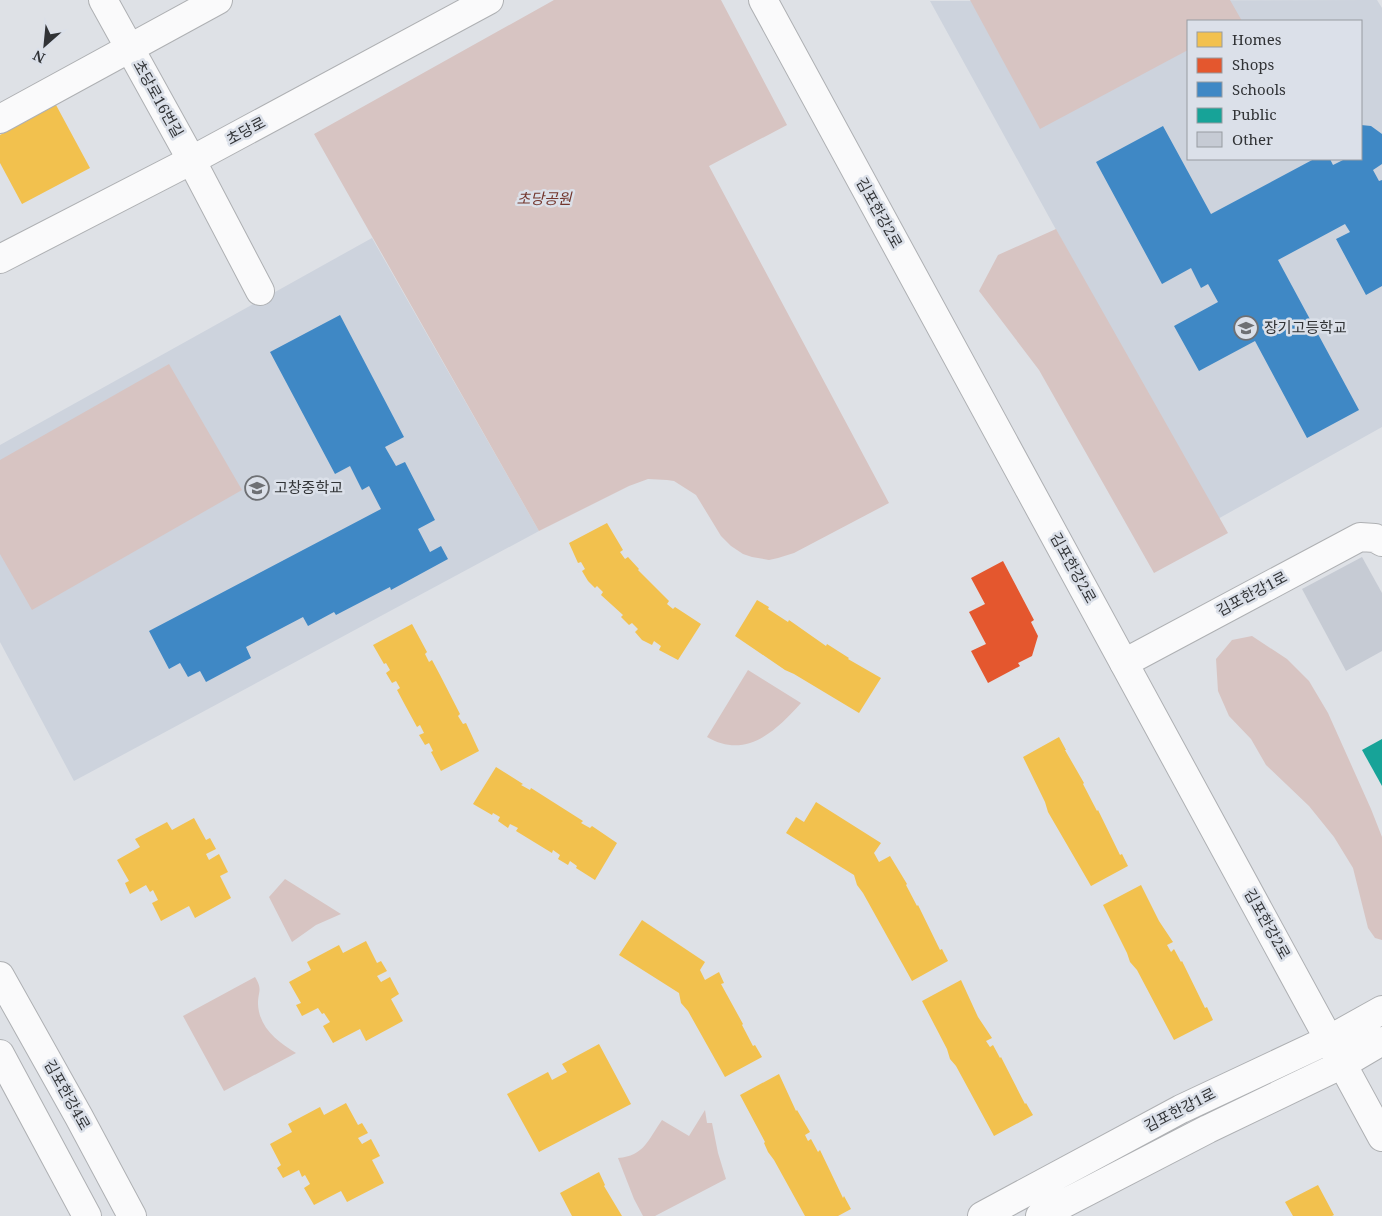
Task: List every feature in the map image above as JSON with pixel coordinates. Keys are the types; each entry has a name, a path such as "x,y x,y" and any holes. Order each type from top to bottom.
{"street":[{"name":"초당로16번길","path":"103,0 189,155 260,291"},
{"name":"초당로16번길","path":"0,119 218,0"},
{"name":"초당로","path":"0,259 189,155 459,0"},
{"name":"초당로","path":"0,245 189,155 489,0"},
{"name":"김포한강2로","path":"763,0 1382,1137"},
{"name":"김포한강1로","path":"1124,662 1360,537 1375,538 1382,542"},
{"name":"김포한강4로","path":"0,976 79,1116 132,1216"},
{"name":"김포한강1로","path":"982,1216 1181,1109 1330,1039 1382,1010"},
{"name":"김포한강1로","path":"1040,1216 1200,1133 1343,1064 1382,1041"},
{"path":"0,1054 87,1216"}],"shaded area":[{"name":"장기고등학교","path":"1377,0 1382,8 1382,427 1216,520 930,1"},
{"name":"고창중학교","path":"372,238 539,531 74,781 0,642 0,445"}],"green space":[{"name":"초당공원","path":"554,0 721,0 787,125 709,166 889,503 794,553 769,560 743,554 731,546 721,536 696,495 674,481 667,480 648,479 629,486 539,531 314,134"},
{"path":"970,0 1230,0 1241,20 1187,20 1187,51 1040,129"},
{"path":"1056,229 1228,533 1154,573 1039,370 979,291 998,255"},
{"path":"169,364 242,490 32,610 0,554 0,460"},
{"path":"1252,636 1287,659 1309,681 1328,713 1371,809 1382,837 1382,940 1375,938 1368,928 1353,868 1334,837 1309,806 1266,765 1251,739 1229,716 1218,691 1216,659 1232,640"},
{"path":"748,670 801,703 771,732 747,744 721,743 707,737"},
{"path":"285,879 341,914 316,925 292,942 269,897"},
{"path":"255,977 259,988 258,1004 262,1020 276,1039 296,1053 224,1091 183,1016"},
{"path":"705,1110 707,1123 712,1123 726,1179 655,1216 643,1216 634,1199 618,1158 627,1157 640,1150 662,1120 689,1136"}],"building: Homes":[{"path":"56,105 90,168 22,204 0,163 0,135"},
{"path":"607,523 623,550 620,552 625,559 628,557 638,570 669,601 667,604 701,624 678,660 659,650 661,646 654,641 652,645 642,640 635,632 638,629 632,623 629,625 621,617 623,615 601,595 603,592 597,586 595,588 588,581 582,571 585,569 581,562 578,563 569,543"},
{"path":"757,600 826,646 827,644 848,659 881,678 859,713 785,670 735,636"},
{"path":"412,624 427,652 425,654 429,662 432,660 460,714 458,716 463,724 466,723 479,751 441,771 431,752 433,751 429,743 425,745 419,735 424,733 420,725 417,727 397,690 400,688 396,681 392,683 386,673 390,670 386,663 384,664 373,645"},
{"path":"1059,737 1120,855 1122,854 1128,866 1091,886 1048,812 1023,757"},
{"path":"496,767 523,784 521,785 530,790 531,788 583,821 581,823 590,828 592,826 617,843 595,880 576,868 577,866 570,861 568,865 558,859 560,855 553,850 552,853 516,831 518,828 510,824 508,828 498,821 500,817 493,813 492,815 473,804"},
{"path":"816,802 881,843 874,853 879,862 890,856 907,884 940,950 942,949 948,961 912,981 857,885 854,875 786,833 796,817 804,822"},
{"path":"194,818 206,840 210,838 216,849 206,854 209,860 219,854 228,872 220,876 231,898 195,918 189,906 161,921 152,903 158,900 153,890 150,892 146,885 130,894 125,883 129,881 117,860 140,847 135,839 167,822 172,830"},
{"path":"1141,885 1159,921 1173,942 1167,945 1171,952 1174,949 1182,961 1205,1008 1207,1007 1213,1020 1174,1040 1137,970 1130,962 1103,905"},
{"path":"642,920 705,962 700,970 705,980 719,972 724,983 721,984 753,1046 755,1045 762,1057 725,1077 688,1011 681,1003 679,993 619,955"},
{"path":"366,941 377,963 381,961 387,971 377,976 381,982 390,977 399,994 391,999 403,1021 366,1041 360,1029 333,1043 323,1026 330,1022 324,1013 322,1014 318,1008 302,1016 296,1005 301,1003 289,982 311,970 307,962 339,945 343,953"},
{"path":"961,980 978,1017 992,1038 986,1041 990,1047 993,1045 1001,1057 1025,1104 1033,1115 994,1136 956,1066 950,1059 947,1049 922,1001"},
{"path":"599,1044 631,1104 539,1152 507,1094 548,1072 552,1080 567,1072 562,1064"},
{"path":"779,1074 796,1111 810,1132 805,1135 808,1141 811,1139 818,1152 820,1150 843,1198 844,1196 851,1209 838,1216 805,1216 768,1152 765,1142 740,1095"},
{"path":"346,1103 358,1125 362,1123 368,1133 358,1138 362,1144 371,1139 380,1156 372,1160 384,1183 347,1202 341,1191 314,1205 304,1188 310,1184 305,1175 302,1177 299,1170 283,1178 277,1168 281,1165 270,1144 292,1132 288,1124 320,1107 324,1115"},
{"path":"599,1172 604,1186 622,1216 572,1216 560,1193"},
{"path":"1318,1185 1334,1215 1293,1216 1285,1202"}],"building: Shops":[{"path":"1003,561 1034,620 1031,622 1038,636 1032,656 1018,663 1020,666 988,683 971,651 986,644 969,612 985,604 971,578"}],"building: Schools":[{"path":"1362,125 1371,126 1382,134 1382,164 1373,170 1379,181 1382,180 1382,286 1366,295 1336,239 1350,232 1345,224 1278,260 1359,410 1307,438 1255,341 1199,371 1174,326 1218,302 1208,284 1201,288 1191,268 1162,284 1096,162 1163,126 1211,214 1312,160 1330,160 1333,165 1343,160 1362,160"},
{"path":"340,315 404,437 385,447 396,466 405,462 435,520 418,529 430,552 441,546 448,559 391,590 390,587 336,615 334,612 308,626 303,617 246,647 251,658 206,682 200,671 188,677 180,663 169,669 149,631 381,509 369,486 362,490 350,466 335,474 270,352"}],"building: Public":[{"path":"1382,739 1382,786 1362,750"}],"building: Other":[{"path":"1362,557 1382,593 1382,651 1346,671 1302,589"}],"place":[{"name":"장기고등학교","path":"1246,328"},
{"name":"고창중학교","path":"257,488"}]}
